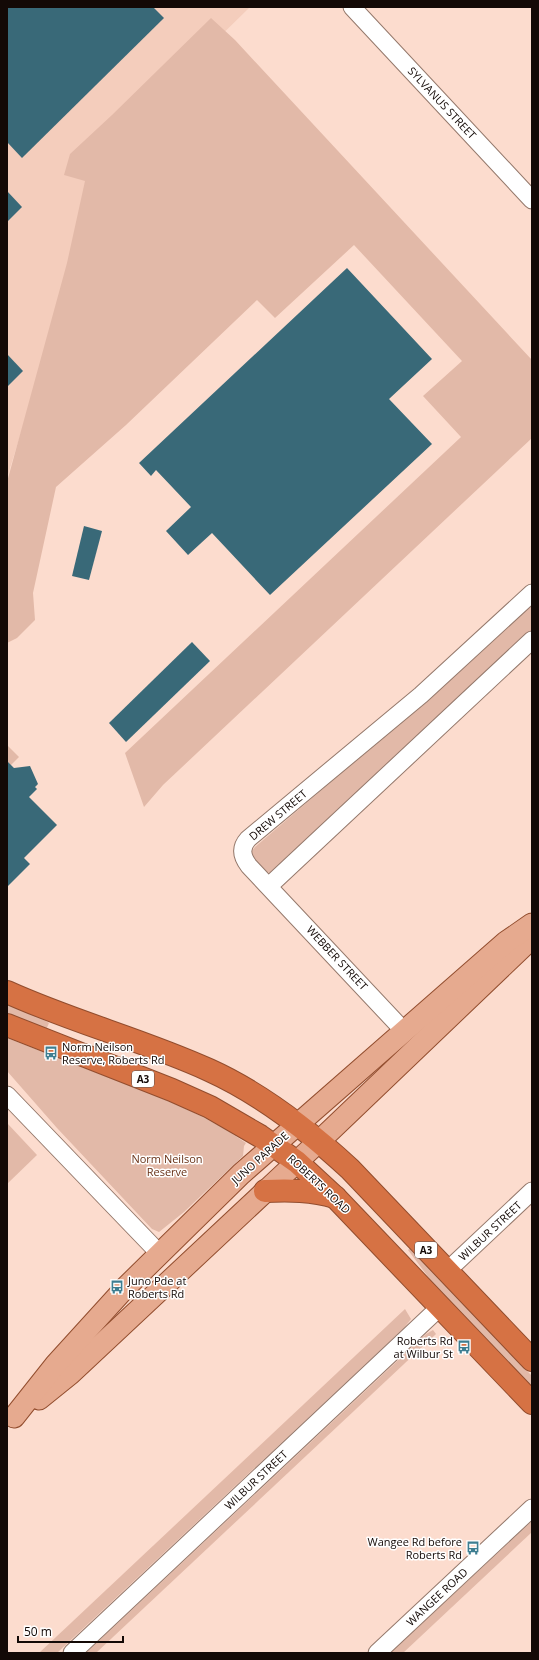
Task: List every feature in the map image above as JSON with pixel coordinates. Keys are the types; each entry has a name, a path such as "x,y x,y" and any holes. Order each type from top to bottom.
{"highway":[{"name":"A3","path":"7,992 209,1070 259,1097 298,1124 350,1169 532,1360"},
{"name":"ROBERTS ROAD","path":"7,1025 193,1100 241,1124 297,1162 336,1198 532,1403"},
{"path":"265,1191 312,1191 336,1198"}],"main road":[{"name":"JUNO PARADE","path":"11,1421 56,1364 159,1253 273,1145 506,942 532,924"},
{"name":"JUNO PARADE","path":"11,1421 70,1374 297,1162 532,938"}],"street":[{"name":"SYLVANUS STREET","path":"352,7 532,200"},
{"name":"DREW STREET","path":"269,886 244,861 242,855 245,843 421,695 532,593"},
{"path":"269,886 532,640"},
{"name":"WEBBER STREET","path":"269,886 404,1031"},
{"path":"7,1095 159,1253"},
{"name":"WILBUR STREET","path":"447,1271 532,1191"},
{"name":"WILBUR STREET","path":"72,1653 440,1307"},
{"name":"WANGEE ROAD","path":"377,1653 532,1508"}],"shaded area":[{"path":"7,7 250,7 110,144 7,478"}],"green space":[{"path":"211,18 235,40 532,360 532,438 163,785 144,807 125,753 461,437 423,396 462,361 354,245 275,318 257,300 126,425 56,487 33,593 35,620 17,638 7,643 7,482 67,263 85,181 64,175 70,154"},
{"path":"532,603 532,632 272,873 264,872 251,855 255,847 430,697"},
{"path":"7,745 19,757 7,769"},
{"path":"7,1003 34,1014 49,1023 46,1030 7,1014"},
{"name":"Norm Neilson Reserve","path":"7,1038 151,1094 216,1124 246,1143 244,1146 243,1156 184,1212 159,1232 152,1229 57,1128 7,1071"},
{"path":"7,1123 37,1155 7,1184"},
{"path":"410,1248 532,1376 532,1387 432,1282 408,1250"},
{"path":"405,1309 411,1319 404,1328 57,1653 39,1653"},
{"path":"433,1330 436,1334 96,1653 86,1653 426,1334"},
{"path":"532,1521 532,1532 403,1653 390,1653"}],"building":[{"path":"7,7 153,7 164,18 22,158 7,142"},
{"path":"7,191 22,207 7,222"},
{"path":"347,268 432,359 389,399 432,444 270,595 212,533 188,555 166,531 191,507 156,470 151,476 139,463"},
{"path":"7,354 23,371 7,387"},
{"path":"84,526 102,531 89,580 72,576"},
{"path":"192,642 210,661 126,742 109,723"},
{"path":"7,761 14,768 30,766 38,784 35,787 37,789 29,797 57,825 24,858 30,864 7,887"}],"place":[{"name":"Norm Neilson Reserve, Roberts Rd","path":"51,1053"},
{"name":"Juno Pde at Roberts Rd","path":"117,1287"},
{"name":"Roberts Rd at Wilbur St","path":"464,1347"},
{"name":"Wangee Rd before Roberts Rd","path":"473,1548"}]}
